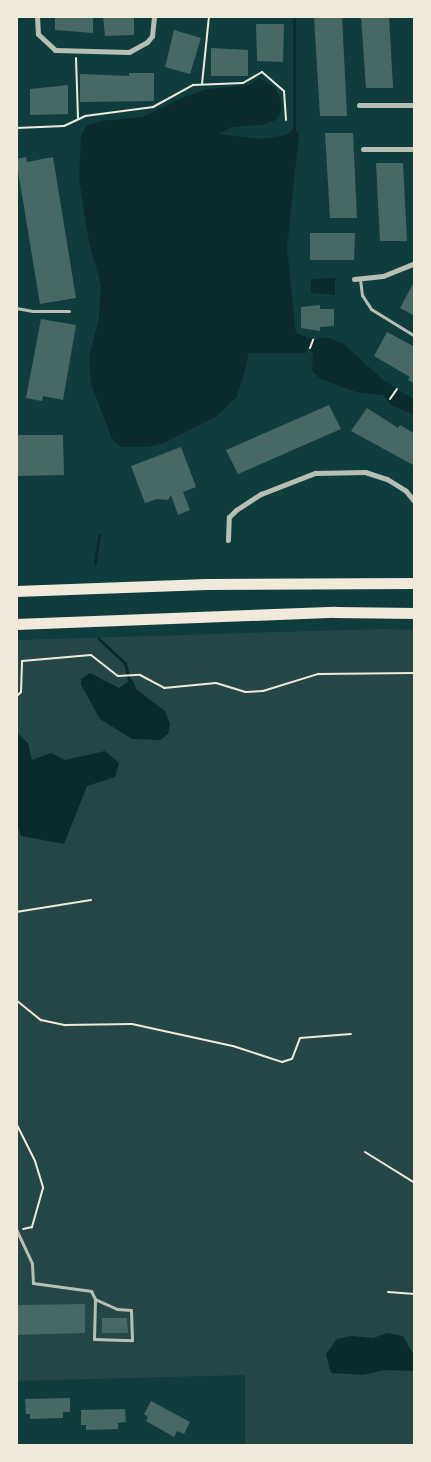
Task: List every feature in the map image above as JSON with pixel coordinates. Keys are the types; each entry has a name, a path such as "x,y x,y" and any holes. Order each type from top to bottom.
{"highway":[{"path":"17,591 206,584 415,583"},
{"path":"16,624 335,612 415,613"}],"street":[{"path":"37,16 38,34 43,42 62,51 76,52 129,52 148,42 153,28 154,16"},
{"path":"359,105 415,105"},
{"path":"363,150 415,149"},
{"path":"354,279 383,276 415,263"},
{"path":"228,540 229,517 236,510 260,494 315,473 365,472 388,479 406,491 415,502"}],"lane":[{"path":"360,278 362,295 371,309 415,336"},
{"path":"16,308 33,312 68,311"},
{"path":"18,1229 32,1264 33,1283 83,1288 91,1291 95,1299 94,1339 132,1340 131,1310 117,1309 95,1299"}],"path":[{"path":"202,84 209,16"},
{"path":"76,52 78,118"},
{"path":"16,128 64,126 78,118 153,107 185,87 202,84 243,83 265,73 284,91 286,120"},
{"path":"310,348 313,340"},
{"path":"390,399 397,389"},
{"path":"16,697 21,692 22,661 91,656 118,676 135,674 164,688 216,683 245,692 263,690 318,674 415,673"},
{"path":"16,912 91,900"},
{"path":"16,1000 41,1020 65,1025 132,1024 233,1046 282,1062 292,1059 300,1038 351,1034"},
{"path":"16,1123 35,1160 43,1188 32,1227 18,1229"},
{"path":"365,1152 415,1183"},
{"path":"388,1292 415,1294"}],"shaded area":[{"path":"259,78 275,87 281,100 281,112 276,120 261,125 233,127 219,134 262,139 287,135 294,128 299,133 287,248 296,333 313,340 326,337 344,344 383,380 415,400 415,415 392,406 383,395 356,392 321,379 312,371 313,354 308,347 306,353 248,353 247,364 237,397 217,416 164,443 147,447 120,447 112,439 91,384 89,357 99,318 101,285 89,243 79,179 81,135 87,126 100,121 142,117 207,89 249,85"},
{"path":"335,278 335,295 311,293 311,279"},
{"path":"381,629 415,630 415,1446 245,1446 245,1375 16,1381 16,640"},
{"path":"90,673 119,688 132,679 137,690 165,711 170,724 168,734 160,740 132,739 100,719 81,685 81,679"},
{"path":"16,732 28,743 32,760 51,753 65,760 105,751 119,763 115,777 87,786 64,844 21,836 16,821"},
{"path":"388,1333 403,1336 414,1356 415,1371 384,1370 363,1375 332,1373 326,1354 337,1339 351,1336 373,1338"}],"building":[{"path":"55,16 93,16 93,33 55,30"},
{"path":"103,16 134,16 134,35 105,36"},
{"path":"314,16 342,16 347,116 320,116"},
{"path":"361,16 389,16 393,88 366,88"},
{"path":"256,24 284,24 283,62 257,61"},
{"path":"174,30 201,38 190,74 165,67"},
{"path":"211,48 248,50 248,76 211,76"},
{"path":"129,73 154,73 154,101 80,102 80,74 129,76"},
{"path":"68,85 68,114 30,115 30,89"},
{"path":"325,133 353,133 357,218 330,218"},
{"path":"26,157 27,162 53,157 76,298 40,304 16,159"},
{"path":"376,163 403,163 407,241 380,241"},
{"path":"310,233 355,233 354,260 310,260"},
{"path":"413,284 415,285 415,316 400,308"},
{"path":"320,305 320,309 334,309 334,326 320,327 320,331 301,328 301,307"},
{"path":"41,319 76,325 63,400 43,396 42,401 26,398"},
{"path":"387,332 415,347 415,384 408,380 410,377 374,356"},
{"path":"329,405 341,429 238,474 226,450"},
{"path":"367,408 398,428 400,425 415,434 415,466 351,431"},
{"path":"16,435 63,435 64,475 16,476"},
{"path":"181,447 196,487 183,492 190,510 178,515 171,495 168,500 157,499 145,503 131,466"},
{"path":"85,1304 85,1333 16,1335 16,1305"},
{"path":"102,1318 127,1318 128,1333 102,1333"},
{"path":"70,1398 70,1412 63,1412 63,1418 30,1419 30,1414 26,1414 25,1399"},
{"path":"151,1401 190,1422 184,1434 177,1431 174,1437 146,1421 148,1417 144,1414"},
{"path":"125,1409 126,1422 118,1423 118,1429 86,1430 86,1425 81,1425 81,1410"}],"waterway":[{"path":"294,16 294,128"},
{"path":"95,563 99,534"},
{"path":"98,638 125,663 129,680"}]}
